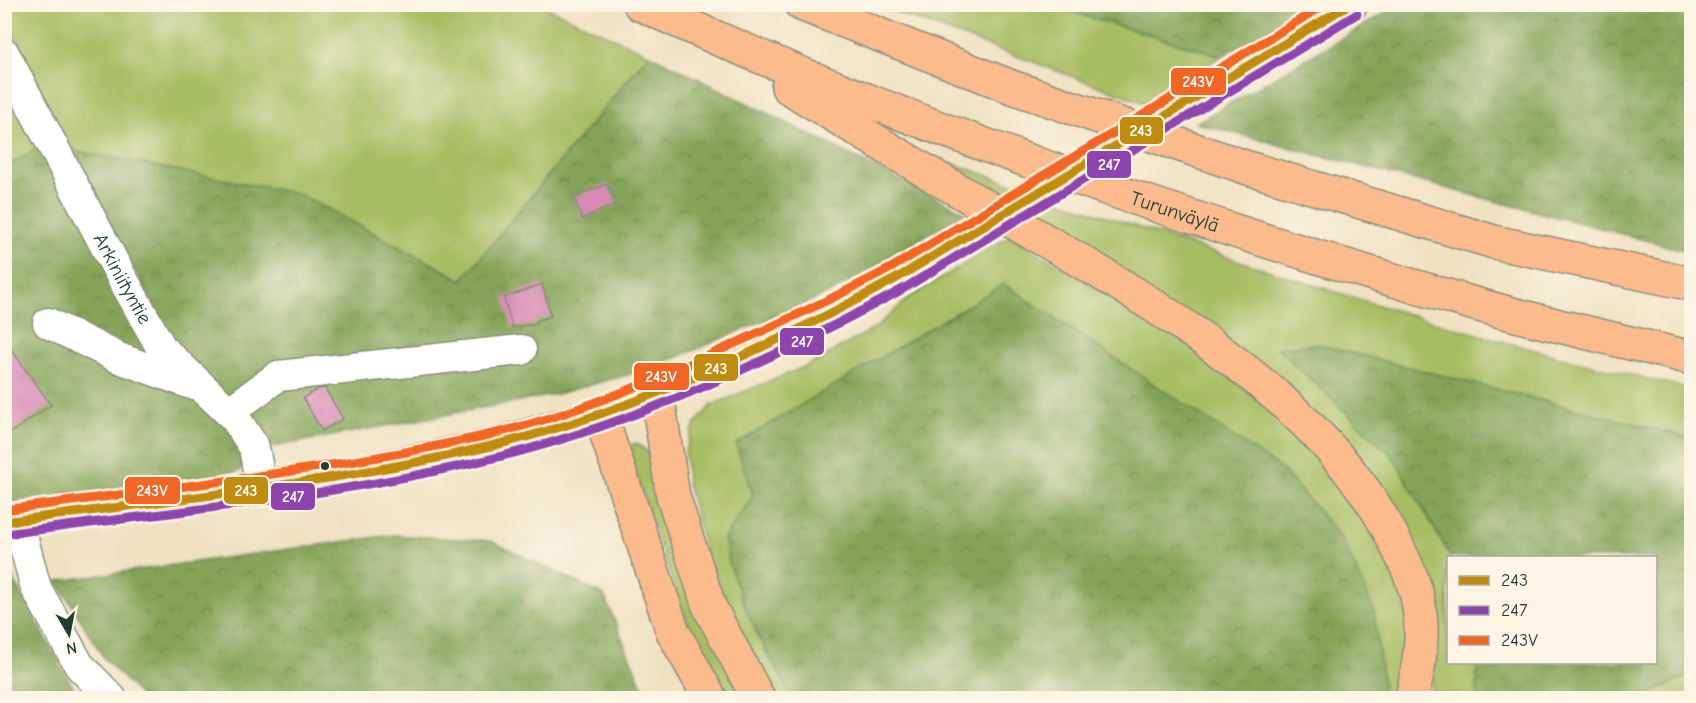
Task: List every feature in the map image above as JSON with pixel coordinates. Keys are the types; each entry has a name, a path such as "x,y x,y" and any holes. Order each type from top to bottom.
{"main road":[{"name":"Turunväylä","path":"640,4 870,103 1229,230 1478,304 1692,358"},
{"path":"801,4 1012,87 1248,168 1494,242 1692,284"},
{"path":"11,521 341,476 492,446 600,414 657,393 843,308 897,278 1351,4"},
{"path":"692,28 923,171 1113,281 1190,330 1285,404 1334,450 1378,507 1402,555 1418,600 1422,642 1412,699"},
{"path":"657,393 673,496 710,606 758,699"},
{"path":"600,414 673,632 710,699"}],"street":[{"name":"Arkiniityntie","path":"4,53 162,349 229,412 254,447 261,487"},
{"path":"48,323 119,358 203,388"},
{"path":"229,412 278,376 521,350"},
{"path":"11,521 36,588 79,665 111,699"}],"green space":[{"path":"5,4 541,5 649,54 462,280 299,194 70,150 5,18"},
{"path":"876,5 1047,5 1222,56 1145,103"},
{"path":"1047,5 1316,5 1222,56"},
{"path":"1399,5 1691,5 1691,252 1196,123"},
{"path":"649,54 965,212 832,292 649,369 553,395 267,448 178,350 70,150 299,194 462,280"},
{"path":"4,66 46,143 5,168 4,168"},
{"path":"46,143 244,452 240,471 5,503 4,168"},
{"path":"952,163 1226,257 1411,315 1503,342 1691,389 1691,438 1316,344 1278,348 1392,455 1450,556 1447,556 1447,664 1477,664 1477,698 1429,698 1434,677 1435,636 1385,496 949,166"},
{"path":"1010,236 1177,336 1302,435 1370,522 1400,586 1408,625 1401,698 1379,698 1383,685 736,444 753,496 724,539 758,638 794,698 778,698 748,651 711,572 687,484 685,451 695,424 712,405 809,365 875,328 909,298"},
{"path":"1004,284 1283,470 1343,540 1374,611 1383,685 1379,698 793,698 751,621 735,581 724,539 753,496 736,444"},
{"path":"1316,344 1691,438 1691,675 1639,698 1477,698 1477,664 1657,664 1657,556 1450,556 1392,455 1277,348"},
{"path":"636,443 648,452 692,595 745,698 725,698 695,639 671,578 629,452 631,445"},
{"path":"392,535 491,541 604,595 647,698 142,698 104,658 57,581"},
{"path":"4,562 74,689 85,698 5,698"},
{"path":"1691,675 1691,698 1639,698"}],"building":[{"path":"607,184 617,204 582,219 574,197"},
{"path":"542,284 551,316 536,321 537,324 512,327 504,298"},
{"path":"4,339 51,405 4,437"},
{"path":"325,388 343,419 322,431 303,398 318,389"}],"transit line":[{"name":"243V","path":"4,510 247,478 368,459 488,435 583,407 676,370 756,334 891,268 1326,4"},
{"name":"243","path":"4,522 249,490 370,471 491,446 595,416 647,397 750,353 897,278 1350,4"},
{"name":"247","path":"6,534 251,502 434,472 547,444 652,408 755,364 903,289 1357,14"}]}
